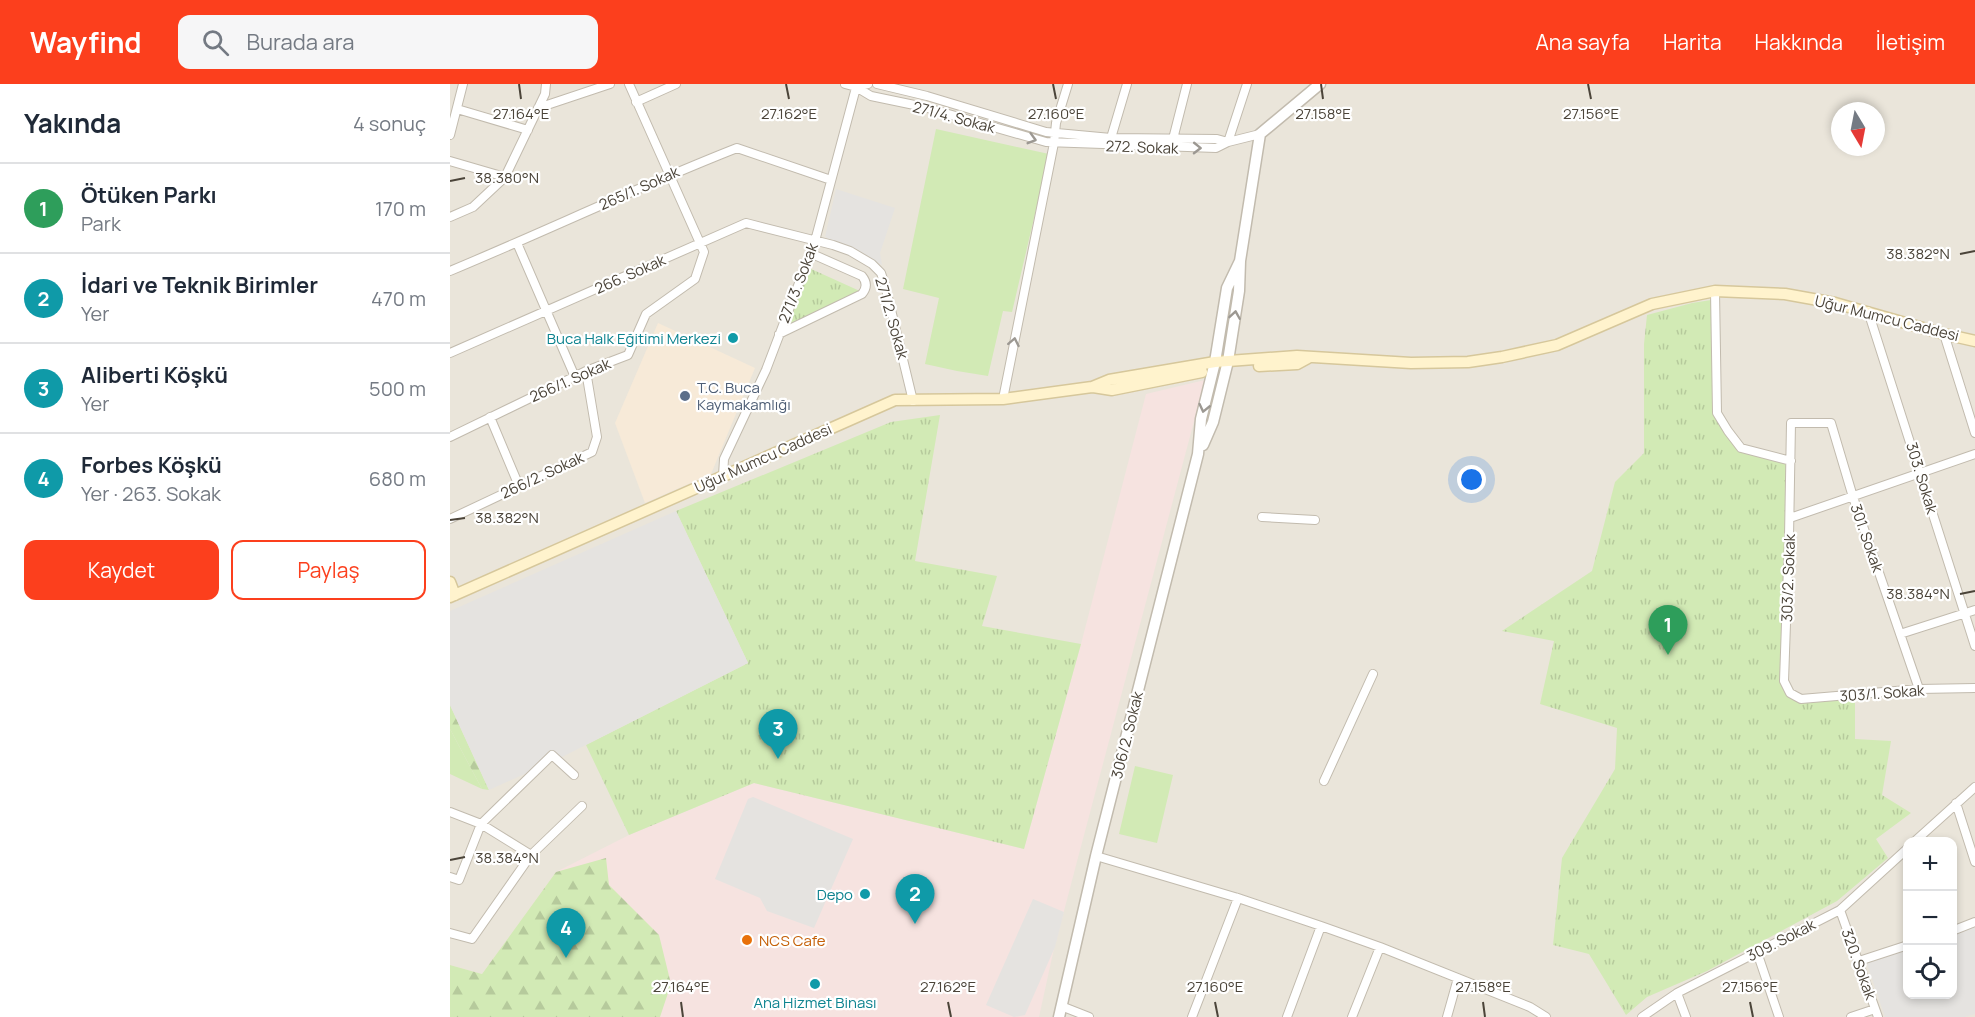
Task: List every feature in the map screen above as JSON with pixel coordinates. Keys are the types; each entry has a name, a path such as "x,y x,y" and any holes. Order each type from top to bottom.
{"main road":[{"name":"Uğur Mumcu Caddesi","path":"453,596 895,400 1003,399 1092,387 1112,390 1214,366 1297,364 1308,358 1411,363 1468,362 1557,345 1652,304 1715,291 1785,294 1835,303 1944,334 1975,340"},
{"path":"450,582 453,596"}],"street":[{"path":"450,135 463,84"},
{"path":"450,217 473,207 505,177 545,94 546,84"},
{"path":"538,108 610,84"},
{"path":"629,84 699,243"},
{"path":"636,102 676,84"},
{"name":"271/4. Sokak","path":"845,84 856,86 868,84"},
{"name":"271/4. Sokak","path":"877,84 1056,133"},
{"path":"1003,399 1056,133 1056,123 1068,84"},
{"path":"1111,138 1127,84"},
{"path":"1173,139 1187,84"},
{"path":"1228,142 1247,84"},
{"name":"272. Sokak","path":"1054,143 1216,148 1228,142 1260,134 1320,84"},
{"name":"271/4. Sokak","path":"856,86 871,96 924,107 1054,143"},
{"name":"271/3. Sokak","path":"723,476 724,459 766,370 810,253 856,86"},
{"path":"457,109 528,130"},
{"name":"272. Sokak","path":"1056,133 1111,138 1228,142"},
{"path":"1198,454 1213,422 1227,364 1260,134"},
{"name":"265/1. Sokak","path":"450,271 736,147 831,180"},
{"path":"450,161 505,177"},
{"name":"266. Sokak","path":"450,353 746,223 814,241"},
{"name":"271/2. Sokak","path":"814,241 850,251 872,264 880,273 885,285 913,401"},
{"path":"517,243 575,377"},
{"name":"266/1. Sokak","path":"450,437 586,371 628,355 646,314 694,279 704,252 699,243"},
{"name":"271/2. Sokak","path":"779,334 862,294 866,288 866,282 862,276 810,253"},
{"path":"1198,454 1202,419 1214,366 1227,288 1240,261"},
{"path":"1715,291 1718,413 1741,448 1791,461"},
{"name":"303. Sokak","path":"1868,311 1975,646"},
{"path":"1944,334 1975,433"},
{"name":"266/2. Sokak","path":"450,519 592,452 597,437 586,371"},
{"path":"490,417 519,486"},
{"name":"303/2. Sokak","path":"1790,693 1784,681 1791,423"},
{"name":"301. Sokak","path":"1791,423 1831,423 1853,496 1919,689"},
{"name":"306/2. Sokak","path":"1060,1012 1096,856 1198,454"},
{"path":"1790,518 1975,454"},
{"path":"1262,517 1315,520"},
{"path":"1900,634 1975,610"},
{"path":"1324,781 1373,674"},
{"name":"303/1. Sokak","path":"1790,693 1801,699 1919,689 1975,688"},
{"path":"450,877 459,880 481,824 552,755 574,774"},
{"path":"1919,837 1975,787"},
{"path":"1956,803 1975,862"},
{"path":"450,933 472,939 531,855 582,806"},
{"path":"450,812 481,824 531,855"},
{"name":"309. Sokak","path":"1642,1017 1677,993 1840,910 1903,853"},
{"path":"1096,856 1238,898 1380,947 1530,1007 1546,1017"},
{"path":"1192,1017 1238,898"},
{"name":"320. Sokak","path":"1840,910 1877,1013"},
{"path":"1957,929 1975,921"},
{"path":"1287,1017 1321,926"},
{"path":"1352,1017 1380,947"},
{"path":"1859,961 1903,947"},
{"path":"1757,952 1779,1017"},
{"path":"1447,1017 1458,978"},
{"path":"1677,993 1686,1017"},
{"path":"1060,1012 1089,1017"},
{"path":"1851,1017 1877,1013"}],"shaded area":[{"path":"450,84 1975,84 1975,1017 450,1017"},
{"path":"836,189 895,208 880,253 882,265 825,237"},
{"name":"T.C. Buca Kaymakamlığı","path":"658,323 755,368 711,474 645,503 615,423"},
{"path":"1205,380 1053,953 1039,1017 450,1017 450,965 482,974 556,872 629,835 754,783 1024,849 1081,644 1146,394"},
{"path":"676,511 748,663 560,758 489,790 450,705 450,611"},
{"path":"753,797 853,839 814,928 767,911 760,898 715,879 748,799"},
{"path":"1033,899 1064,912 1055,947 1025,1015 1014,1017 986,1005"},
{"path":"1975,925 1975,1014 1965,1017 1885,1017 1866,961 1903,948 1903,999 1957,999 1957,931"}],"green space":[{"path":"936,129 1049,154 1012,312 1003,311 988,376 925,364 939,298 903,289"},
{"path":"809,268 862,292 784,328"},
{"path":"1711,300 1718,413 1741,448 1791,461 1784,681 1801,699 1855,694 1855,739 1891,741 1882,795 1911,813 1876,839 1888,858 1837,901 1707,971 1647,997 1626,1015 1589,954 1553,945 1562,858 1615,769 1617,728 1540,704 1554,641 1502,631 1592,571 1615,482 1644,453 1644,344 1647,315"},
{"path":"940,415 915,561 997,576 982,626 1081,644 1024,849 754,783 629,835 586,745 748,663 676,511 891,422"},
{"path":"450,705 489,790 482,789 450,729"},
{"path":"450,729 482,789 450,774"},
{"path":"1135,766 1173,775 1157,843 1119,834"},
{"path":"606,858 609,885 659,935 671,984 660,1017 450,1017 450,965 482,974 556,872"}],"place":[{"name":"Buca Halk Eğitimi Merkezi","path":"733,338"},
{"name":"T.C. Buca Kaymakamlığı","path":"685,396"},
{"name":"Ötüken Parkı","path":"1668,655"},
{"name":"Aliberti Köşkü","path":"778,759"},
{"name":"Depo","path":"865,894"},
{"name":"İdari ve Teknik Birimler","path":"915,924"},
{"name":"NCS Cafe","path":"747,940"},
{"name":"Forbes Köşkü","path":"566,958"},
{"name":"Ana Hizmet Binası","path":"815,984"}]}
